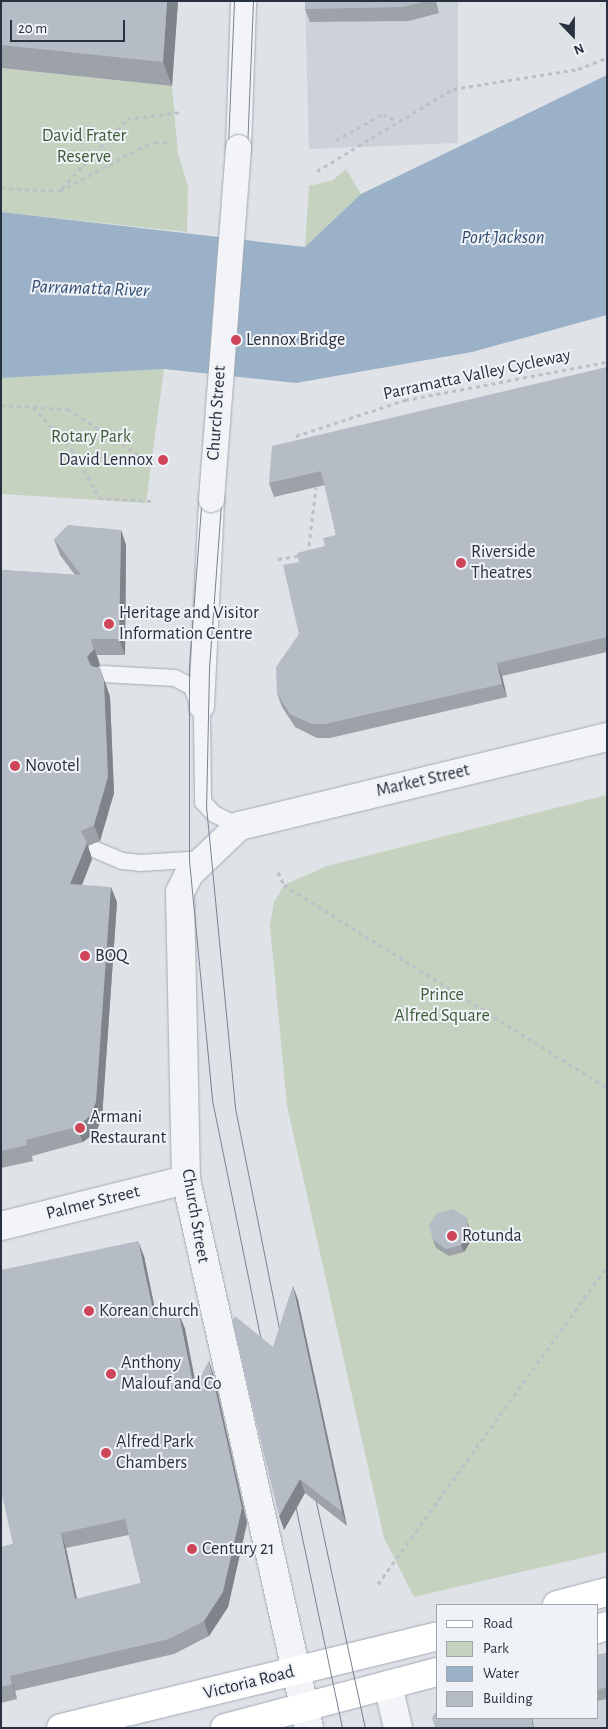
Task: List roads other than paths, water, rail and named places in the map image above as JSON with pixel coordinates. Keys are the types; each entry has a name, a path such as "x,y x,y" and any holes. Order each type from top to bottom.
{"main road":[{"path":"561,1604 607,1592"},
{"name":"Victoria Road","path":"61,1728 436,1636"},
{"name":"Victoria Road","path":"225,1728 306,1717 388,1685 436,1672"}],"street":[{"name":"Church Street","path":"201,706 211,499 238,147 243,1"},
{"name":"Market Street","path":"239,826 607,737"},
{"name":"Church Street","path":"239,826 187,877 178,910 186,1180 306,1717"},
{"name":"Palmer Street","path":"1,1226 186,1180"},
{"path":"388,1685 398,1728"}],"lane":[{"path":"103,674 185,682 201,706"},
{"name":"Church Street","path":"201,706 201,794 214,814 239,826"},
{"path":"96,850 122,861 140,863 204,859"}],"water":[{"name":"Port Jackson","path":"607,75 607,315 472,352 296,383 164,369 1,378 1,212 305,247 361,194"}],"tram line":[{"path":"234,1 228,146 189,667 189,860 212,1100 263,1351"},
{"path":"253,1 247,148 209,668 206,806 235,1108 282,1344"},
{"path":"313,1488 365,1728"},
{"path":"293,1495 342,1728"}],"place":[{"name":"Lennox Bridge","path":"236,340"},
{"name":"David Lennox","path":"163,460"},
{"name":"Riverside Theatres","path":"461,563"},
{"name":"Heritage and Visitor Information Centre","path":"109,624"},
{"name":"Novotel","path":"15,766"},
{"name":"BOQ","path":"85,956"},
{"name":"Armani Restaurant","path":"80,1128"},
{"name":"Rotunda","path":"452,1236"},
{"name":"Korean church","path":"89,1311"},
{"name":"Anthony Malouf and Co","path":"111,1374"},
{"name":"Alfred Park Chambers","path":"106,1453"},
{"name":"Century 21","path":"192,1549"}],"park label":[{"name":"David Frater Reserve","path":"84,147"},
{"name":"Rotary Park","path":"91,437"},
{"name":"Prince Alfred Square","path":"442,1006"}],"water label":[{"name":"Parramatta River","path":"90,289"}]}
